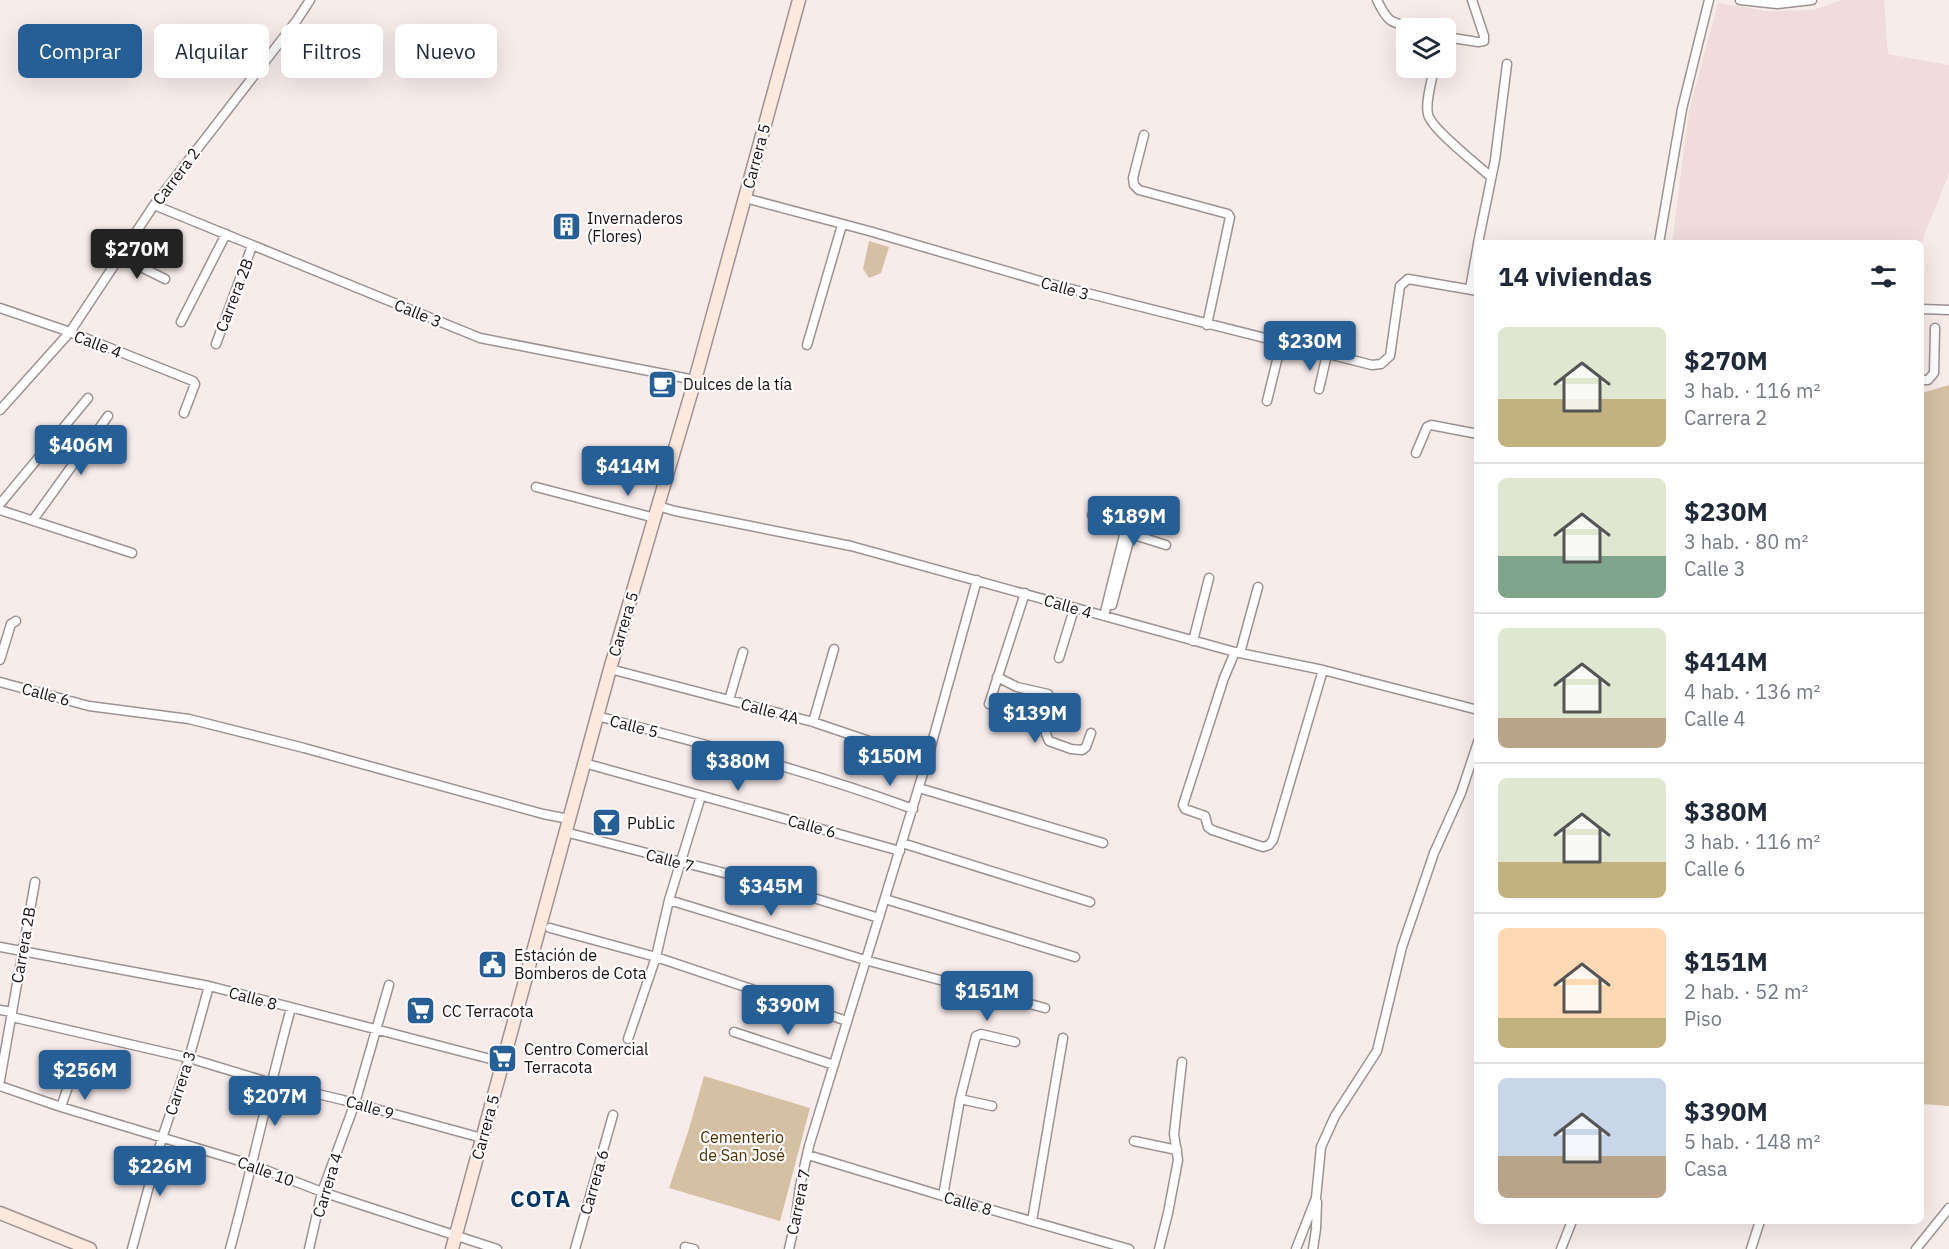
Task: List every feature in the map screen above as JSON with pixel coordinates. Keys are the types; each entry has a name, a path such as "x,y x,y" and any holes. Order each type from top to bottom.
{"main road":[{"name":"Carrera 5","path":"452,1249 610,669 695,380 799,0"},
{"path":"0,1213 90,1249"}],"street":[{"name":"Carrera 2","path":"1,407 69,332 154,205 310,0"},
{"path":"1377,0 1384,15 1390,22 1396,24"},
{"path":"1456,39 1484,41 1472,0"},
{"path":"1660,240 1682,108 1709,0"},
{"path":"1740,0 1777,4 1812,0"},
{"path":"1479,240 1495,160 1506,64"},
{"path":"1432,78 1427,111 1430,119 1439,131 1491,177"},
{"path":"1144,135 1133,178 1134,185 1139,190 1228,214 1230,217 1207,325"},
{"name":"Calle 3","path":"745,198 869,231 1036,280 1281,344 1372,365 1387,361 1400,286 1408,279 1474,290"},
{"name":"Calle 3","path":"154,205 480,338 695,380"},
{"path":"807,345 842,225"},
{"path":"181,322 226,234"},
{"name":"Carrera 2B","path":"216,344 252,246"},
{"path":"121,256 165,279"},
{"name":"Calle 4","path":"0,308 69,332 195,382 184,413"},
{"path":"1924,309 1949,310"},
{"path":"1924,380 1928,380 1934,373 1935,328"},
{"path":"1267,401 1281,344"},
{"path":"1319,389 1327,354"},
{"path":"0,504 88,398"},
{"path":"33,520 108,416"},
{"path":"1416,453 1427,427 1431,425 1474,433"},
{"name":"Calle 4","path":"537,487 656,512 675,511 851,546 1237,653 1323,670 1474,709"},
{"path":"1106,617 1138,503"},
{"path":"0,510 132,553"},
{"path":"1092,515 1123,523 1126,527 1106,617"},
{"path":"1131,534 1166,545"},
{"path":"1193,641 1209,578"},
{"name":"Carrera 7","path":"789,1249 809,1146 913,809 977,580"},
{"path":"1258,587 1237,653 1220,689 1183,805 1185,809 1205,816 1208,827 1212,830 1263,847 1269,846 1273,840 1323,670"},
{"path":"989,704 1024,593"},
{"path":"1059,658 1074,609"},
{"path":"0,660 11,624 16,621"},
{"path":"813,722 834,649"},
{"path":"729,700 742,652"},
{"name":"Calle 4A","path":"610,669 813,722 884,746 928,757"},
{"path":"997,677 1017,687 1048,694 1046,734 1048,741 1071,749 1082,750 1086,747 1091,733"},
{"name":"Calle 6","path":"0,682 92,706 189,719 569,819"},
{"name":"Calle 5","path":"597,716 846,786 913,809"},
{"path":"1313,1249 1318,1210 1316,1198 1321,1147 1335,1116 1377,1050 1402,947 1434,853 1461,793 1474,754"},
{"name":"Calle 6","path":"584,763 701,796 901,847 1090,902"},
{"path":"919,788 1103,843"},
{"path":"628,1039 656,957 669,900 701,796"},
{"name":"Calle 7","path":"565,832 771,885 879,918"},
{"name":"Carrera 2B","path":"0,1080 35,882"},
{"path":"885,899 1075,957"},
{"path":"669,900 865,960 1045,1008"},
{"path":"550,928 656,957 847,1021"},
{"name":"Calle 8","path":"0,947 209,986 502,1062"},
{"name":"Carrera 4","path":"309,1249 322,1192 355,1103 389,985"},
{"name":"Carrera 3","path":"132,1249 162,1138 189,1058 209,986"},
{"path":"230,1249 291,1008"},
{"name":"Calle 9","path":"0,1010 12,1015 189,1058 271,1083 355,1103 482,1138"},
{"path":"735,1032 834,1065"},
{"path":"942,1196 960,1099 976,1036 981,1034 1015,1042"},
{"path":"1032,1221 1063,1038"},
{"path":"1159,1249 1176,1171 1178,1150 1174,1134 1182,1062"},
{"path":"62,1107 75,1066"},
{"name":"Calle 10","path":"0,1086 253,1165 322,1192 497,1249"},
{"path":"960,1099 992,1106"},
{"name":"Carrera 6","path":"575,1249 613,1116"},
{"path":"1134,1141 1178,1150"},
{"name":"Calle 8","path":"808,1155 1129,1249"},
{"path":"1296,1249 1316,1198"},
{"path":"1916,1249 1949,1208"},
{"path":"1561,1249 1571,1224"},
{"path":"1751,1249 1759,1224"}],"shaded area":[{"path":"1842,0 1884,0 1888,54 1949,65 1949,174 1922,240 1672,240 1689,110 1718,3 1767,11 1813,10"}],"green space":[{"path":"869,241 889,247 881,273 869,278 863,269"},
{"path":"1949,385 1949,1106 1924,1104 1924,392"},
{"name":"Cementerio de San José","path":"704,1076 810,1108 780,1221 669,1188"}],"place":[{"name":"Invernaderos (Flores)","path":"566,227"},
{"name":"Dulces de la tía","path":"662,384"},
{"name":"PubLic","path":"606,823"},
{"name":"Estación de Bomberos de Cota","path":"493,964"},
{"name":"CC Terracota","path":"421,1011"},
{"name":"Centro Comercial Terracota","path":"503,1058"}],"district":[{"name":"COTA","path":"541,1198"}]}
